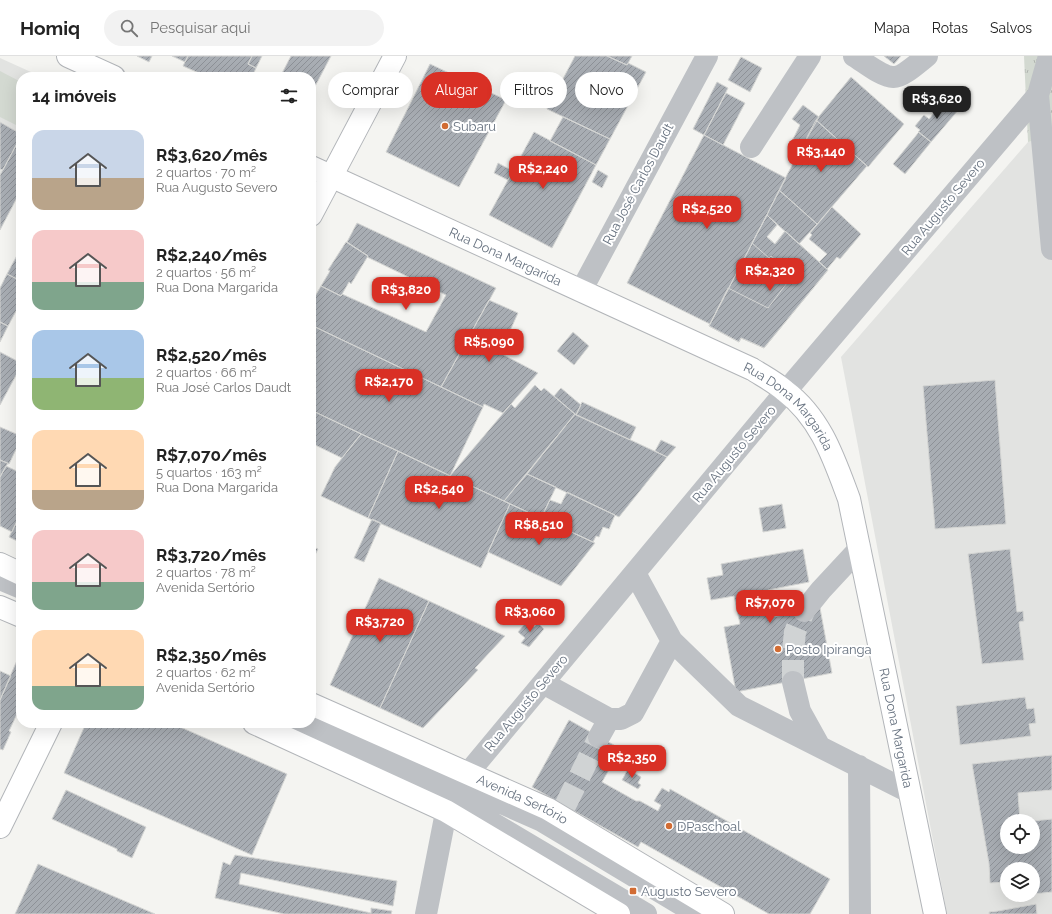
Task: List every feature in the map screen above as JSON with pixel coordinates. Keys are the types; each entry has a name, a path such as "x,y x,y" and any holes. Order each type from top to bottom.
{"main road":[{"path":"68,56 103,72"},
{"path":"316,205 395,56"},
{"name":"Rua Dona Margarida","path":"316,169 752,368 786,391 820,428 836,463 849,499 935,914"},
{"path":"0,564 16,572"},
{"path":"0,607 16,614"},
{"name":"Avenida Sertório","path":"316,707 455,791 620,914"},
{"path":"0,827 49,728"},
{"name":"Avenida Sertório","path":"269,728 455,791 562,811 723,914"}],"street":[{"name":"Rua José Carlos Daudt","path":"582,291 707,56"},
{"path":"751,147 810,56"},
{"path":"854,56 885,76 893,78 900,76 927,56"},
{"name":"Rua Augusto Severo","path":"426,914 455,791 786,391 1038,95 1049,56"},
{"path":"1038,95 1052,249"},
{"path":"804,611 821,590 860,548"},
{"path":"635,573 672,641 739,706 909,792"},
{"path":"0,578 16,586"},
{"path":"0,593 16,600"},
{"path":"544,683 604,728 633,713 672,641"},
{"path":"793,682 800,711 820,747"},
{"path":"316,721 455,791 646,914"},
{"path":"298,728 455,791 542,821 697,914"},
{"path":"859,766 860,914"}],"shaded area":[{"path":"0,58 31,72 16,72 16,145 0,175"},
{"path":"1052,137 1052,914 947,914 841,357 1028,142"}],"green space":[{"path":"1024,56 1052,56 1052,137 1028,142"},
{"path":"0,71 16,79 16,125 0,117"}],"building":[{"path":"137,56 152,56 149,62"},
{"path":"172,56 188,56 185,62"},
{"path":"188,56 252,56 248,64 256,68 254,72 197,72 183,66"},
{"path":"252,56 262,56 256,68 248,64"},
{"path":"291,56 331,56 316,84 316,72 283,72"},
{"path":"575,56 607,56 627,65 628,63 646,72 638,87 638,72 575,72 575,108 627,108 610,139 547,109 567,108 567,72"},
{"path":"607,56 632,56 627,65"},
{"path":"884,56 901,56 894,64"},
{"path":"741,57 762,68 750,92 728,80"},
{"name":"Subaru","path":"430,64 447,72 426,72"},
{"path":"851,77 904,124 868,167 816,120"},
{"name":"Subaru","path":"421,82 421,108 492,108 492,93 500,97 500,108 502,108 459,187 386,152 408,108 413,108 413,98"},
{"path":"717,82 728,88 704,135 693,129"},
{"path":"934,86 945,95 935,107 924,97"},
{"path":"726,93 745,103 723,145 704,135"},
{"path":"947,97 960,108 931,142 918,132 920,130 915,126 924,115 929,119"},
{"path":"803,105 819,117 801,149 791,143 800,125 792,119"},
{"path":"563,117 610,139 596,165 550,141"},
{"path":"816,120 867,166 817,224 779,190"},
{"path":"0,122 16,131 16,145 3,170 0,169"},
{"path":"534,132 596,165 552,248 489,215"},
{"path":"919,132 931,142 905,174 893,164"},
{"path":"704,135 786,178 710,324 627,283"},
{"path":"16,145 16,200 0,230 0,175"},
{"path":"498,163 513,171 508,180 494,173"},
{"path":"598,170 608,176 602,188 592,182"},
{"path":"779,190 817,224 799,244 767,215"},
{"path":"832,207 861,234 840,259 837,257 827,269 819,262 827,254 809,239 812,235 810,233"},
{"path":"767,215 777,225 767,237 775,244 785,231 828,270 764,348 741,338 739,342 709,326 728,288 768,308 793,275 771,256 769,258 752,243"},
{"path":"767,215 777,225 767,237 775,244 785,231 828,270 764,348 741,338 739,342 709,326"},
{"path":"357,223 496,288 441,387 316,327 316,294 321,286 426,332 446,295 367,257 368,256 347,242"},
{"path":"346,242 368,256 351,284 349,282 341,296 321,286 330,271 328,270"},
{"path":"16,257 16,278 7,274"},
{"path":"7,274 16,278 16,311 8,326 0,322 0,288"},
{"path":"489,300 518,313 500,353 538,373 503,413 484,404 483,407 441,387"},
{"path":"0,322 8,326 0,342"},
{"path":"316,327 483,407 450,476 316,412"},
{"path":"573,332 589,346 574,365 557,351"},
{"path":"0,352 16,360 16,375 0,405"},
{"path":"995,380 1006,524 935,529 923,386"},
{"path":"535,385 541,391 544,388 575,414 504,501 450,476 511,404 515,408"},
{"path":"561,388 581,405 576,415 554,396"},
{"path":"582,402 636,427 630,440 576,415"},
{"path":"316,412 361,434 342,458 316,445"},
{"path":"575,414 667,457 619,517 527,474"},
{"path":"0,427 16,434 16,449 9,464 0,460"},
{"path":"361,434 398,451 368,518 321,496 335,467"},
{"path":"661,440 676,447 667,457 655,451"},
{"path":"398,451 510,504 481,568 368,518"},
{"path":"0,460 8,463 0,477"},
{"path":"6,466 16,471 16,524 12,532 0,526 0,477"},
{"path":"527,474 556,487 541,518 504,501"},
{"path":"567,492 615,515 609,529 603,527 599,537 596,536 593,542 541,518 550,500 561,504"},
{"path":"510,504 595,543 561,586 488,552"},
{"path":"782,504 786,528 763,532 759,508"},
{"path":"372,519 381,523 364,562 354,558"},
{"path":"16,523 16,540 9,537"},
{"path":"803,549 809,582 768,590 773,617 820,608 832,673 736,692 724,627 740,624 734,596 711,600 707,578 723,575 721,564"},
{"path":"1010,549 1017,612 1023,611 1024,621 1019,622 1024,660 982,664 968,554"},
{"path":"379,578 429,601 380,708 330,685"},
{"path":"429,601 505,636 475,668 478,670 423,728 380,708"},
{"path":"527,621 534,627 538,623 544,629 529,647 521,643 525,638 518,632"},
{"path":"16,663 16,716 9,731 11,732 3,750 0,749 0,700"},
{"path":"0,671 11,676 0,700"},
{"path":"1025,697 1027,709 1034,708 1036,723 1029,724 1031,736 960,745 956,706"},
{"name":"DPaschoal","path":"569,720 621,749 602,782 636,801 640,801 658,811 661,805 654,801 662,788 669,792 670,789 830,879 810,914 769,914 641,842 638,847 532,787"},
{"path":"84,728 182,728 287,774 252,855 64,773"},
{"path":"1052,755 1052,790 1018,793 1020,814 1000,814 1000,854 1040,854 1040,820 1052,819 1052,892 1040,893 1040,862 1000,862 1000,882 990,883 989,864 972,764"},
{"path":"628,769 641,777 638,783 641,785 638,789 622,780"},
{"path":"66,790 146,827 132,858 117,851 117,849 52,819"},
{"path":"235,855 397,881 393,906 241,873 239,884 371,913 371,908 392,911 391,914 284,914 215,898 223,862 230,865"},
{"path":"38,864 155,914 15,914"},
{"path":"1036,904 1037,914 989,914 989,912"}],"tunnel":[{"path":"793,682 793,651 795,632 804,611"},
{"path":"565,806 599,737"}],"place":[{"name":"Subaru","path":"445,126"},
{"name":"Posto Ipiranga","path":"778,649"},
{"name":"DPaschoal","path":"669,826"},
{"name":"Augusto Severo","path":"633,891"}]}
